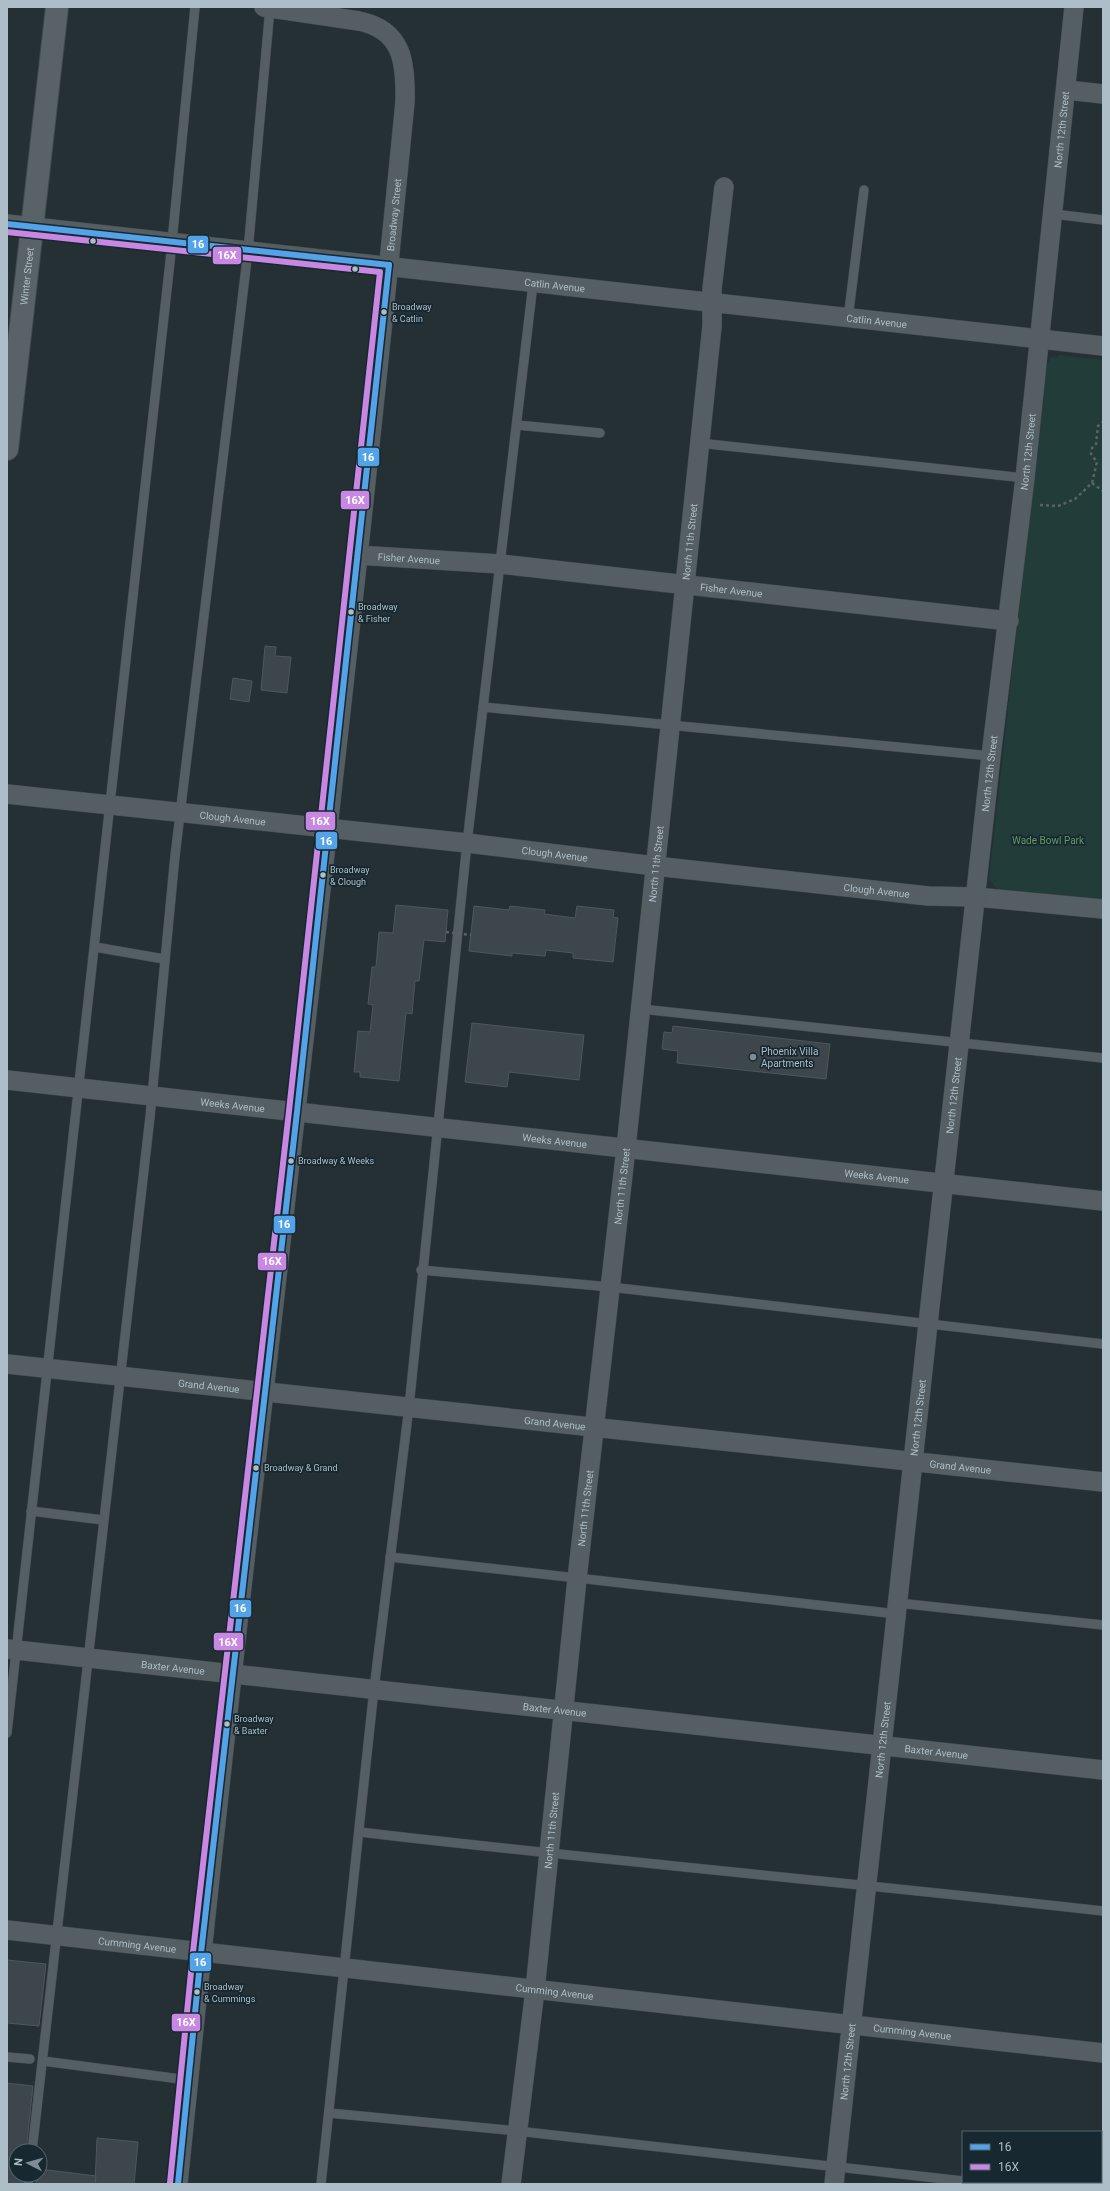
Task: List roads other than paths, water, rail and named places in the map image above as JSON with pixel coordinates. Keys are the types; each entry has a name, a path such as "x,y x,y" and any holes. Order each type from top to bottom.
{"street":[{"name":"Winter Street","path":"7,449 57,7"},
{"name":"Broadway Street","path":"178,2184 188,2080 264,1392 297,1112 389,265 405,83 401,54 391,37 368,23 267,7"},
{"name":"North 12th Street","path":"836,2176 991,756 1009,621 1025,478 1038,339 1054,214 1074,7"},
{"path":"1067,90 1103,94"},
{"name":"North 11th Street","path":"511,2184 550,1855 577,1579 641,1009 669,727 712,326 712,288 724,188"},
{"name":"Catlin Avenue","path":"7,224 389,265 533,284 712,304 1103,346"},
{"name":"Fisher Avenue","path":"357,555 500,564 1009,621"},
{"name":"Clough Avenue","path":"7,794 181,814 467,843 655,866 928,896 976,897 1103,909"},
{"name":"Weeks Avenue","path":"7,1080 1103,1201"},
{"name":"Grand Avenue","path":"7,1364 914,1463 1103,1482"},
{"name":"Baxter Avenue","path":"12,1649 1103,1770"},
{"name":"Cumming Avenue","path":"7,1930 1103,2053"}],"lane":[{"path":"7,1733 12,1649 31,1511 95,947 108,806 172,242 195,7"},
{"path":"33,2143 58,1935 87,1658 152,1096 164,959 248,251 267,7"},
{"path":"848,319 864,190"},
{"path":"1054,214 1103,220"},
{"path":"321,2184 374,1689 409,1407 422,1270 439,1128 467,843 533,284"},
{"path":"517,425 600,434"},
{"path":"699,443 1025,478"},
{"path":"483,707 669,727 991,756"},
{"path":"95,947 164,959"},
{"path":"641,1009 1103,1058"},
{"path":"422,1270 610,1287 1103,1344"},
{"path":"31,1511 103,1520"},
{"path":"390,1557 577,1579 897,1609 1103,1625"},
{"path":"359,1832 550,1855 868,1885 1103,1911"},
{"path":"7,2057 30,2059"},
{"path":"43,2061 188,2080"},
{"path":"329,2113 517,2131 836,2176 962,2181"}],"place":[{"name":"Broadway & Catlin","path":"384,312"},
{"name":"Broadway & Fisher","path":"351,612"},
{"name":"Broadway & Clough","path":"323,875"},
{"name":"Phoenix Villa Apartments","path":"753,1057"},
{"name":"Broadway & Weeks","path":"291,1161"},
{"name":"Broadway & Grand","path":"256,1468"},
{"name":"Broadway & Baxter","path":"227,1724"},
{"name":"Broadway & Cummings","path":"197,1992"}],"park label":[{"name":"Wade Bowl Park","path":"1048,840"}]}
